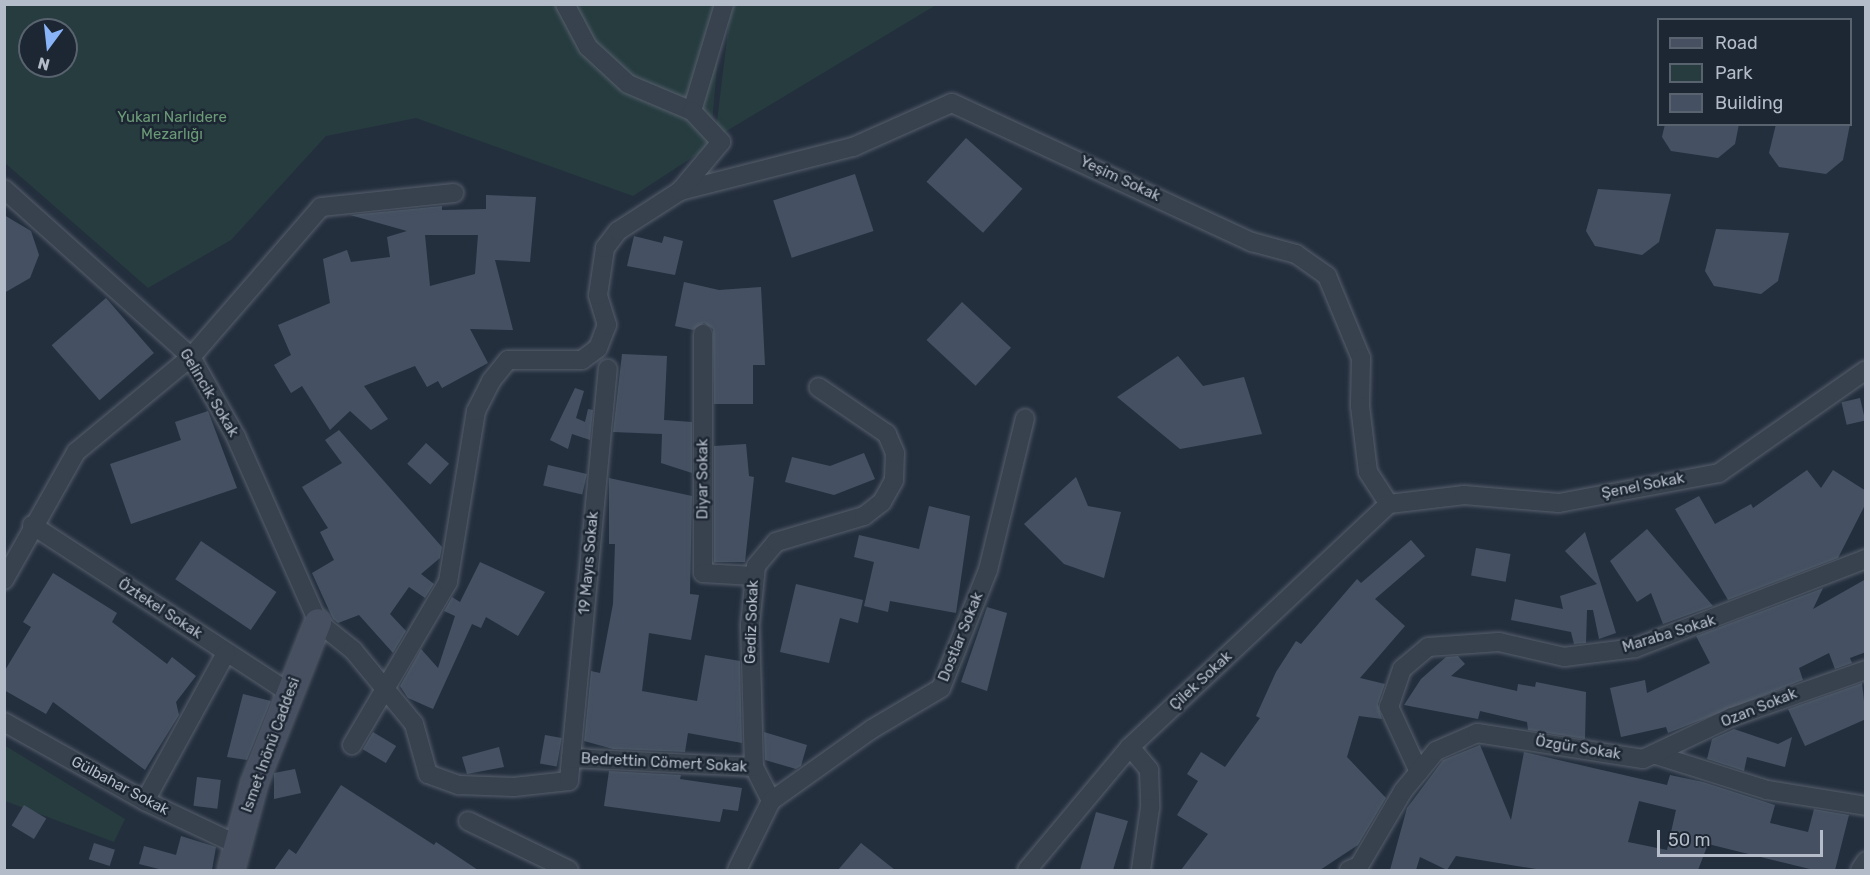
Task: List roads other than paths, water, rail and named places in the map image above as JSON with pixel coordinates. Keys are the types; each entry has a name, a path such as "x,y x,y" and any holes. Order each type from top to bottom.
{"street":[{"path":"352,745 448,582 476,411 491,381 508,360 582,360 598,348 607,325 598,295 605,248 618,231 680,191 721,142 692,111 628,84 588,47 566,4"},
{"path":"692,111 724,4"},
{"name":"Yeşim Sokak","path":"680,191 853,147 952,103 1252,242 1296,254 1327,276 1361,358 1360,406 1368,472 1389,504"},
{"name":"Gelincik Sokak","path":"4,189 191,357 236,437 318,622"},
{"path":"7,568 76,452 191,357 321,207 454,193"},
{"name":"Diyar Sokak","path":"703,334 703,573 753,576"},
{"name":"19 Mayıs Sokak","path":"571,758 608,369"},
{"name":"Şenel Sokak","path":"1389,504 1464,495 1559,503 1719,473 1866,370"},
{"name":"Gediz Sokak","path":"754,767 753,576 760,557 776,542 864,516 882,502 894,480 895,453 887,434 818,387"},
{"name":"Dostlar Sokak","path":"737,870 771,801 872,729 941,688 988,570 1025,418"},
{"name":"Çilek Sokak","path":"1027,870 1130,747 1389,504"},
{"name":"Öztekel Sokak","path":"32,525 288,692"},
{"name":"Maraba Sokak","path":"1419,772 1389,707 1402,669 1428,647 1499,642 1564,657 1635,648 1866,559"},
{"name":"Bedrettin Cömert Sokak","path":"318,622 353,650 385,692 414,724 428,774 459,784 569,781 571,758 754,767 771,801"},
{"name":"Ismet Inönü Caddesi","path":"231,870 288,692 318,622"},
{"path":"145,801 226,653"},
{"name":"Ozan Sokak","path":"1656,755 1732,717 1866,670"},
{"name":"Gülbahar Sokak","path":"4,722 145,801 238,845"},
{"name":"Özgür Sokak","path":"1358,869 1419,772 1436,751 1477,733 1643,759 1656,755 1767,790 1866,806"},
{"path":"1130,747 1149,770 1150,808 1141,870"},
{"path":"468,822 569,870"},
{"path":"1860,870 1866,861"}],"park label":[{"name":"Yukarı Narlıdere Mezarlığı","path":"172,126"}]}
